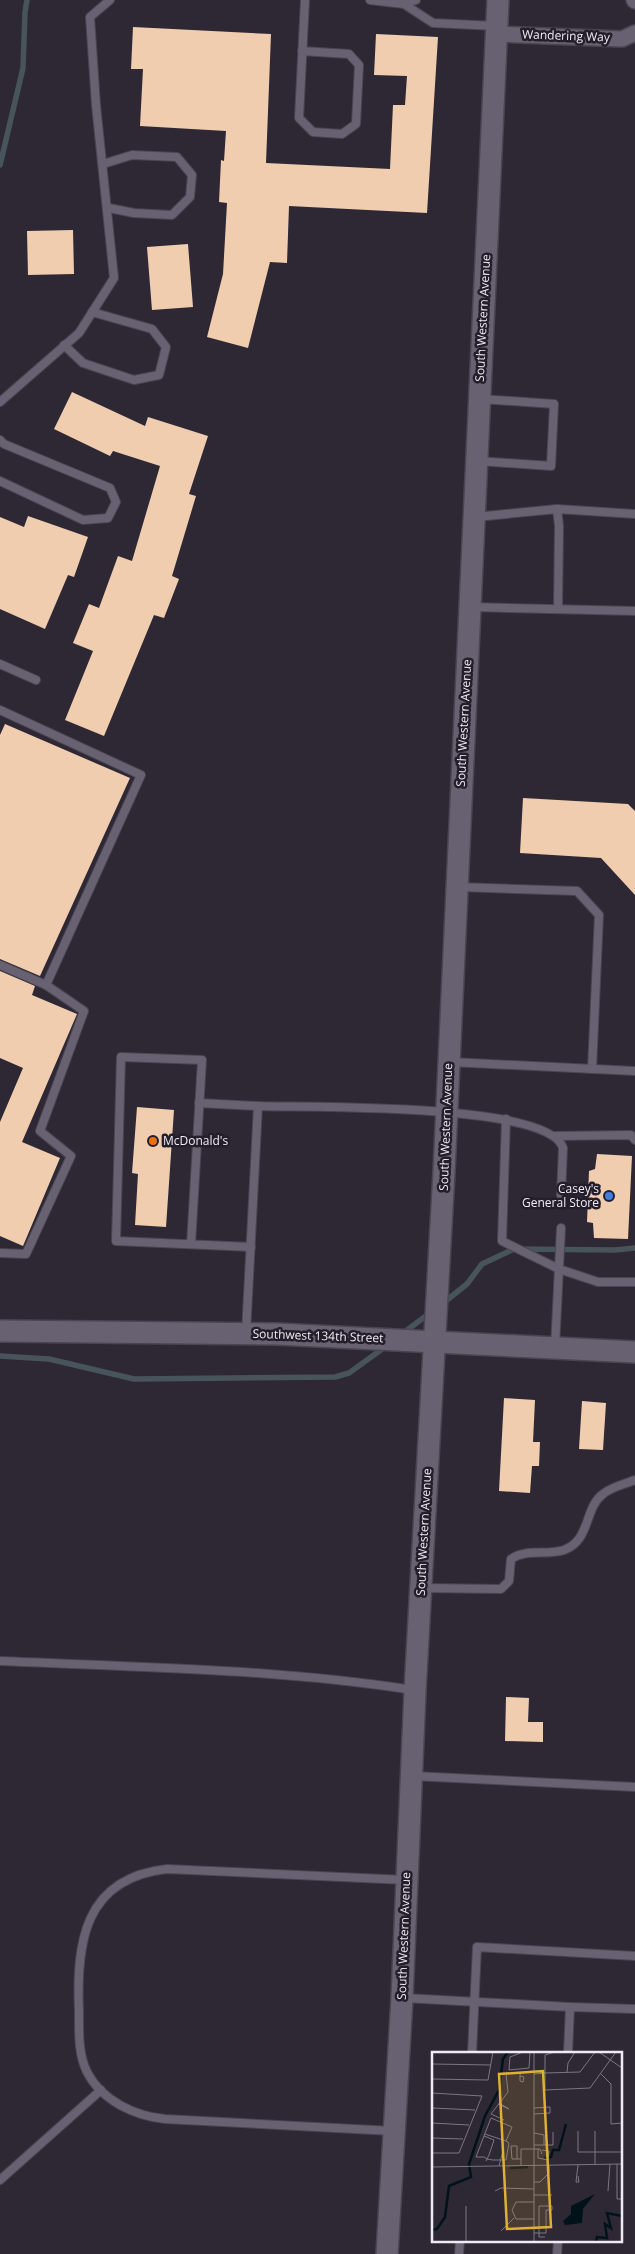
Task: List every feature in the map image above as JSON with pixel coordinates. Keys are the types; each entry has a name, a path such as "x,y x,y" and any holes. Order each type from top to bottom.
{"main road":[{"name":"South Western Avenue","path":"387,2254 402,1998 415,1691 436,1341 498,0"},
{"name":"Southwest 134th Street","path":"0,1331 246,1333 635,1352"}],"street":[{"name":"Wandering Way","path":"496,30 622,39 635,33"}],"lane":[{"path":"0,402 78,332 114,278 96,104 90,17 110,0"},
{"path":"302,51 349,54 359,65 356,124 342,134 313,132 299,118 304,0"},
{"path":"370,0 404,4 416,0"},
{"path":"404,4 433,23 496,30"},
{"path":"103,164 132,155 177,157 192,175 190,197 172,215 134,213 108,208"},
{"path":"64,346 83,363 134,380 159,375 166,348 152,329 92,312"},
{"path":"476,461 551,466 554,404 480,399"},
{"path":"0,440 4,444 110,488 116,502 108,518 83,520 0,481"},
{"path":"474,517 557,509 635,514"},
{"path":"557,509 559,526 558,609"},
{"path":"470,607 635,611"},
{"path":"0,664 36,680"},
{"path":"0,710 141,775 46,985"},
{"path":"457,887 577,891 599,915 592,1069"},
{"path":"0,965 46,985 84,1011 40,1131 71,1156 26,1254 0,1253"},
{"path":"191,1244 202,1060 122,1057 116,1241 251,1247"},
{"path":"449,1062 635,1071"},
{"path":"200,1103 447,1112 525,1123 554,1136 561,1142 563,1148 561,1195"},
{"path":"246,1333 258,1106"},
{"path":"506,1119 502,1242 559,1269 598,1282 635,1282"},
{"path":"554,1136 631,1136 635,1140"},
{"path":"555,1347 561,1228"},
{"path":"421,1588 501,1589 509,1582 511,1559 519,1553 564,1550 582,1536 594,1506 602,1494 635,1480"},
{"path":"0,1661 148,1667 342,1679 415,1691"},
{"path":"411,1776 635,1787"},
{"path":"394,2131 153,2118 114,2102 87,2074 82,2060 78,1983 83,1933 90,1917 100,1904 122,1884 148,1871 167,1869 406,1880"},
{"path":"472,2052 477,1947 635,1956"},
{"path":"402,1998 635,2009"},
{"path":"568,2052 570,2007"},
{"path":"0,2180 101,2090"}],"building":[{"path":"133,27 271,34 266,163 390,169 393,105 405,105 407,76 374,75 376,34 438,37 427,213 289,206 287,263 270,262 248,348 207,337 223,274 227,203 219,202 221,160 224,161 226,131 140,126 143,69 131,69"},
{"path":"73,230 74,274 28,275 27,231"},
{"path":"188,244 193,307 152,310 147,247"},
{"path":"72,392 145,426 148,417 208,436 189,494 196,496 172,576 179,579 164,618 154,615 104,736 65,720 93,651 73,643 89,604 99,608 118,556 132,561 160,466 113,451 110,456 54,429"},
{"path":"28,516 88,537 74,577 68,575 45,629 0,609 0,517 24,527"},
{"path":"5,724 130,778 40,976 0,959 0,735"},
{"path":"523,798 628,804 635,811 635,895 601,858 520,853"},
{"path":"0,971 35,986 32,995 77,1014 22,1142 60,1158 23,1246 0,1236 0,1122 23,1068 0,1058"},
{"name":"McDonald's","path":"137,1107 174,1110 166,1227 135,1225 138,1174 132,1173"},
{"name":"Casey's General Store","path":"597,1154 632,1156 628,1239 594,1238 593,1223 587,1222 589,1171 595,1169"},
{"path":"504,1398 535,1400 533,1442 540,1442 539,1466 532,1466 530,1493 499,1491"},
{"path":"582,1401 606,1403 603,1450 579,1449"},
{"path":"506,1697 529,1698 528,1722 543,1722 543,1742 505,1741"}],"waterway":[{"path":"0,165 23,68 27,0"},
{"path":"442,1304 467,1284 482,1264 514,1249 615,1250 635,1248"},
{"path":"402,1334 431,1312"},
{"path":"0,1356 49,1359 134,1379 335,1377 349,1373 385,1347"}],"place":[{"name":"McDonald's","path":"153,1141"},
{"name":"Casey's General Store","path":"609,1196"}]}
